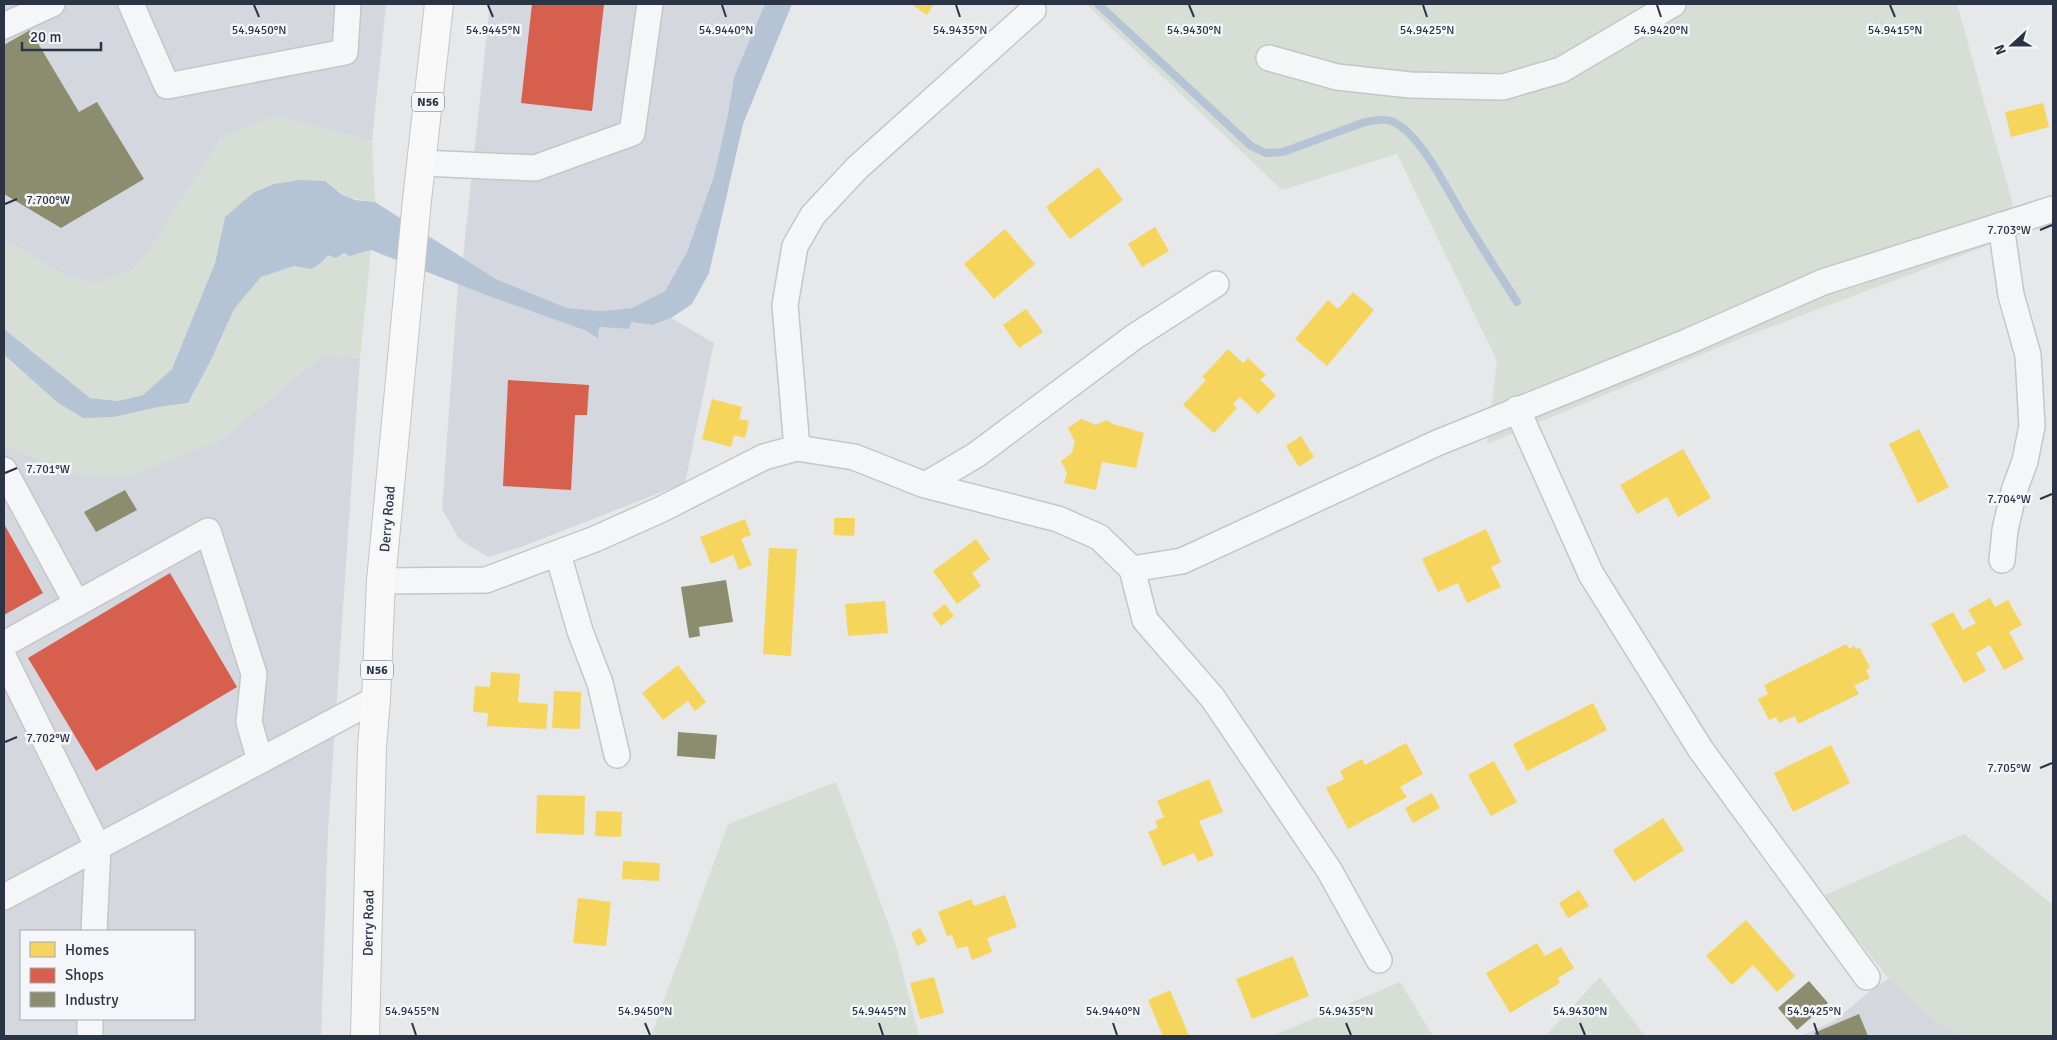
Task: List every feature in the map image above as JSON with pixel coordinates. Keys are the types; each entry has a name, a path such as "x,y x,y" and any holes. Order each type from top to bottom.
{"main road":[{"name":"Derry Road","path":"365,1036 372,747 381,581 417,200 440,4"}],"street":[{"path":"4,26 52,4"},
{"path":"132,4 167,86 345,52 348,4"},
{"path":"422,163 535,168 632,133 650,4"},
{"path":"1270,58 1337,77 1410,85 1502,87 1561,70 1673,4"},
{"path":"796,448 785,305 794,246 813,215 857,168 1033,10"},
{"path":"1132,569 1182,561 1436,443 1688,341 1823,282 2053,209"},
{"path":"2001,225 2011,295 2028,355 2032,426 2005,530 2002,560"},
{"path":"925,485 976,455 1134,337 1216,284"},
{"path":"1517,409 1590,574 1701,750 1867,977"},
{"path":"381,581 486,580 558,554 662,509 764,457 796,448 854,456 925,485 1058,519 1098,537 1132,569 1145,620 1212,697 1329,870 1379,960"},
{"path":"4,470 76,604"},
{"path":"4,644 208,531 254,674 249,722 260,761"},
{"path":"558,554 580,631 600,683 617,755"},
{"path":"4,658 98,847 94,930"},
{"path":"6,889 98,847 376,699"},
{"path":"90,1020 90,1036"}],"shaded area":[{"path":"4,4 386,4 372,141 275,116 154,243 133,270 97,283 66,276 4,239"},
{"path":"490,4 765,4 734,77 714,176 687,252 665,291 632,308 601,311 567,308 496,279 463,258"},
{"path":"1086,4 1957,4 2013,205 1986,246 1736,340 1487,444 1497,361 1397,154 1282,190"},
{"path":"275,116 372,141 375,202 348,196 337,191 325,181 225,217 215,263 172,369 143,395 118,401 90,398 4,329 4,239 66,276 97,283 133,270 154,243 221,137"},
{"path":"371,250 360,358 323,355 219,441 130,476 69,474 4,443 4,356 57,402 158,407 188,403 210,362 234,309 261,277 294,266 312,268 322,262 328,255 360,254"},
{"path":"458,284 587,331 597,339 599,327 628,329 630,322 652,325 671,318 714,343 685,483 521,547 488,557 459,539 442,509"},
{"path":"323,355 360,358 328,830 321,1036 4,1036 4,443 69,474 219,441"},
{"path":"836,782 895,942 919,1036 651,1036 728,824"},
{"path":"1964,834 2053,905 2053,1036 1962,1036 1928,1015 1889,979 1823,896"},
{"path":"1600,977 1645,1036 1545,1036"},
{"path":"1889,979 1928,1015 1962,1036 1800,1036 1834,1021 1875,987"},
{"path":"1400,982 1433,1036 1272,1036"}],"water":[{"path":"765,4 792,4 743,124 709,273 692,304 671,318 652,325 631,322 629,329 599,327 598,339 587,331 486,295 371,250 350,256 344,253 336,258 328,255 312,269 294,266 261,277 234,309 210,362 188,403 158,407 113,417 83,418 57,402 4,355 4,329 90,398 118,401 143,395 172,369 215,263 225,217 253,193 274,184 300,180 325,181 341,194 355,200 375,202 496,279 567,308 601,311 632,308 665,291 687,252 714,176 734,77"}],"building: Homes":[{"path":"911,4 934,4 927,15"},
{"path":"2043,103 2049,127 2011,137 2005,112"},
{"path":"1098,167 1123,200 1070,239 1046,207"},
{"path":"1155,227 1169,251 1142,267 1128,244"},
{"path":"1005,229 1035,264 994,299 964,264"},
{"path":"1353,292 1374,310 1327,366 1295,339 1328,300 1338,309"},
{"path":"1026,309 1043,332 1019,348 1003,325"},
{"path":"1228,349 1243,363 1248,358 1266,375 1260,380 1276,395 1258,414 1240,397 1233,404 1237,408 1214,433 1183,405 1206,380 1202,377"},
{"path":"712,399 742,407 739,419 749,421 745,438 734,435 731,447 702,439"},
{"path":"1081,419 1096,425 1107,420 1113,424 1144,433 1136,468 1102,462 1096,490 1064,483 1067,473 1061,461 1072,453 1075,442 1068,428"},
{"path":"1919,429 1949,487 1918,503 1889,444"},
{"path":"1301,436 1314,457 1299,467 1286,446"},
{"path":"1683,449 1711,498 1678,517 1667,497 1637,514 1620,485"},
{"path":"834,518 855,518 854,536 834,535"},
{"path":"745,519 751,535 741,539 752,565 739,570 733,555 711,564 700,537"},
{"path":"1486,529 1501,562 1491,567 1501,587 1467,603 1458,583 1438,592 1422,559"},
{"path":"976,539 990,559 972,573 981,586 957,604 933,571"},
{"path":"769,548 797,549 791,656 763,654"},
{"path":"1990,598 1995,607 2008,600 2022,625 2009,632 2024,659 2004,670 1990,645 1976,653 1986,671 1964,683 1931,624 1953,612 1963,630 1976,623 1968,610"},
{"path":"885,601 888,633 848,636 845,604"},
{"path":"945,604 954,616 941,626 932,614"},
{"path":"1846,644 1849,649 1854,646 1856,649 1860,648 1870,668 1866,670 1870,678 1854,686 1859,694 1798,724 1795,716 1779,723 1776,717 1769,720 1758,699 1768,694 1764,685"},
{"path":"678,665 706,702 695,711 688,701 663,720 642,693"},
{"path":"491,672 520,674 518,702 548,704 546,729 487,726 488,713 473,712 475,686 490,687"},
{"path":"554,691 581,692 580,729 552,728"},
{"path":"1593,703 1607,730 1527,771 1513,744"},
{"path":"1406,743 1423,774 1400,787 1407,797 1348,829 1326,788 1344,779 1340,771 1362,759 1365,765"},
{"path":"1831,745 1850,783 1793,812 1774,773"},
{"path":"1494,761 1517,802 1491,816 1468,775"},
{"path":"1209,779 1223,812 1199,821 1214,855 1198,862 1194,853 1163,866 1148,832 1158,828 1155,821 1164,817 1157,801"},
{"path":"1432,793 1440,808 1413,823 1405,808"},
{"path":"537,795 585,796 584,835 536,833"},
{"path":"596,811 622,812 621,837 595,836"},
{"path":"1663,818 1684,850 1634,882 1613,850"},
{"path":"623,861 660,863 659,881 622,879"},
{"path":"1579,890 1589,906 1568,918 1559,903"},
{"path":"1005,895 1017,927 987,938 992,952 972,960 967,946 957,949 952,935 947,936 938,912 971,899 974,906"},
{"path":"578,898 611,902 606,946 573,943"},
{"path":"1746,920 1795,976 1777,992 1753,965 1732,985 1706,956"},
{"path":"920,928 927,941 917,946 911,933"},
{"path":"1537,943 1545,956 1561,947 1574,968 1558,978 1560,983 1510,1013 1486,973"},
{"path":"1293,956 1309,996 1252,1019 1236,979"},
{"path":"934,977 944,1013 920,1019 910,983"},
{"path":"1170,990 1189,1036 1163,1036 1148,1000"}],"building: Shops":[{"path":"532,4 604,4 592,111 521,103"},
{"path":"508,380 589,385 587,415 575,415 571,490 503,486"},
{"path":"4,524 43,593 4,615"},
{"path":"170,573 237,687 96,771 28,658"}],"building: Industry":[{"path":"30,30 79,112 97,102 144,179 61,228 4,194 4,45"},
{"path":"125,490 137,510 96,532 84,512"},
{"path":"726,580 733,622 699,627 700,636 689,638 681,587"},
{"path":"678,732 717,735 715,759 677,756"},
{"path":"1809,981 1828,1003 1797,1030 1778,1008"},
{"path":"1859,1014 1868,1036 1816,1036 1814,1033"}],"waterway":[{"path":"1098,4 1251,146 1266,153 1283,152 1365,122 1388,120 1402,127 1413,137 1433,165 1517,302"}]}
